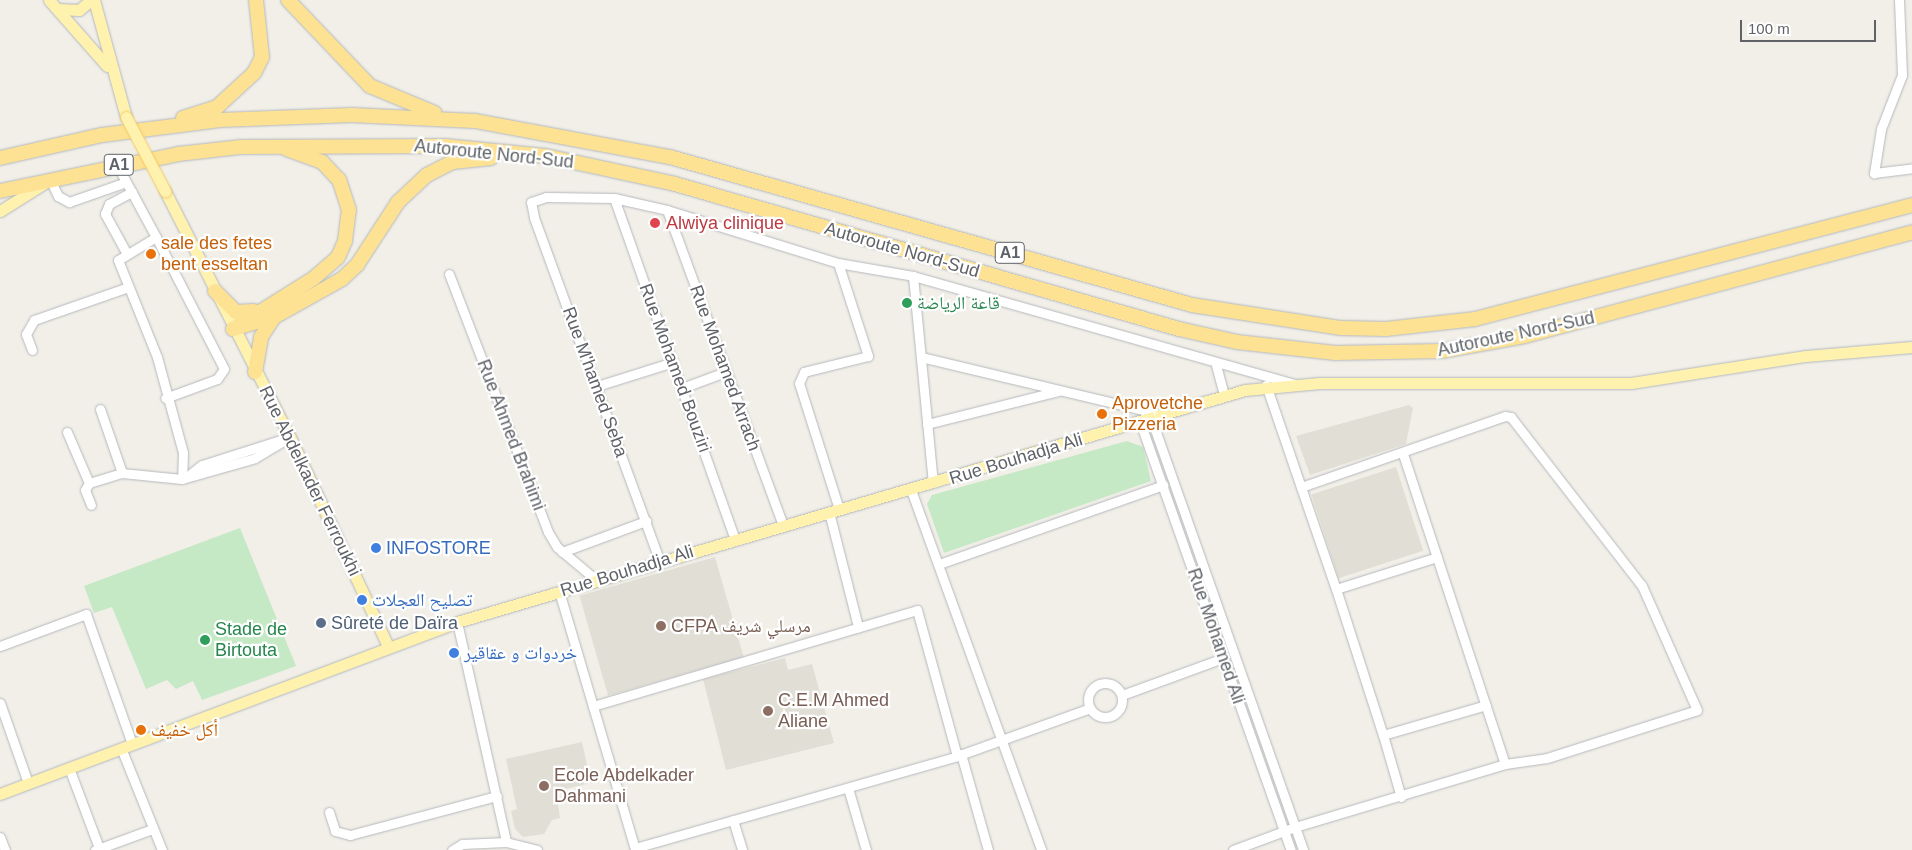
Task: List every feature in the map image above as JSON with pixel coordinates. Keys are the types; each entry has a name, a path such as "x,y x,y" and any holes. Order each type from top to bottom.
{"highway":[{"path":"102,135 217,107 245,85 262,57 256,0"},
{"path":"288,0 370,86 407,104 475,121"},
{"name":"Autoroute Nord-Sud","path":"0,158 102,135 302,115 475,121 670,157 1192,305 1341,328 1386,329 1475,318 1912,205"},
{"name":"Autoroute Nord-Sud","path":"0,192 117,165 240,147 407,144 546,156 675,184 1179,329 1297,351 1433,352 1525,336 1912,232"},
{"path":"233,329 260,309 304,286 338,257 348,210 339,180 322,162 286,149 240,147"},
{"path":"233,329 276,316 325,290 352,269 398,202 426,175 472,158 546,156"},
{"path":"215,291 236,312 260,309"},
{"path":"255,372 261,337 276,316"}],"main road":[{"path":"49,0 110,70"},
{"path":"58,9 79,10 93,0"},
{"name":"Rue Abdelkader Ferroukhi","path":"93,0 110,70 126,117 255,372 290,437 388,646"},
{"path":"0,211 50,179"},
{"name":"Rue Bouhadja Ali","path":"0,794 388,646 457,622 783,525 911,490 1224,395 1266,385 1631,382 1815,355 1912,347"}],"street":[{"path":"1899,0 1902,75 1881,129 1874,173 1912,168"},
{"path":"117,165 224,369 217,379 165,398"},
{"path":"50,179 58,196 69,202 126,182"},
{"path":"127,254 105,214 109,204 132,192"},
{"name":"Rue M'hamed Seba","path":"614,198 568,195 531,202 660,562"},
{"path":"614,198 667,210 838,263 913,276 1216,365 1296,384"},
{"name":"Rue Mohamed Bouziri","path":"614,198 735,539"},
{"name":"Rue Mohamed Arrach","path":"667,210 725,372 783,525"},
{"path":"156,237 118,260 126,288 157,357 165,398 183,453 182,479"},
{"path":"838,263 868,356 804,372 799,383 834,511 858,627"},
{"name":"Rue Ahmed Brahimi","path":"449,274 548,532 562,552 596,580"},
{"path":"913,276 933,483"},
{"path":"32,350 26,334 34,320 126,288"},
{"path":"920,357 1163,415"},
{"path":"597,386 673,362"},
{"path":"1216,365 1224,395"},
{"path":"682,388 725,372"},
{"path":"1266,385 1336,589 1401,797"},
{"path":"927,424 1061,391"},
{"path":"100,409 122,473"},
{"path":"1233,850 1284,830 1401,797 1505,764 1547,758 1697,710 1642,586 1516,420 1504,416 1403,454 1301,487"},
{"path":"1151,418 1302,850"},
{"name":"Rue Mohamed Ali","path":"1140,422 1291,850"},
{"path":"67,432 89,483"},
{"path":"90,505 85,490 89,483 122,473 182,479 202,465 290,437"},
{"path":"1403,454 1505,764"},
{"path":"939,564 1163,485"},
{"path":"911,490 1041,850"},
{"path":"562,552 646,520"},
{"path":"1336,589 1437,557"},
{"path":"559,591 635,849 959,755 1090,708"},
{"path":"593,706 917,610 988,850"},
{"path":"0,646 86,614 152,829 162,850"},
{"path":"457,622 506,842"},
{"path":"1122,695 1223,658"},
{"path":"1100,683 1116,686 1122,695 1122,706 1111,716 1100,716 1090,708 1088,696 1100,683"},
{"path":"0,704 28,783"},
{"path":"1383,735 1486,705"},
{"path":"69,768 97,849 152,829"},
{"path":"848,788 866,850"},
{"path":"329,812 335,831 350,835 497,796"},
{"path":"733,820 742,850"},
{"path":"0,837 5,850"},
{"path":"452,850 462,844 506,842 537,850"}],"shaded area":[{"path":"1409,405 1413,408 1406,444 1310,475 1296,436"},
{"path":"1396,467 1423,551 1339,578 1311,495"},
{"name":"CFPA مرسلي شريف","path":"715,557 744,657 608,696 579,596"},
{"name":"C.E.M Ahmed Aliane","path":"785,658 788,670 812,664 834,743 726,770 703,679"},
{"name":"Ecole Abdelkader Dahmani","path":"582,742 591,783 556,791 560,818 552,820 544,834 523,837 515,829 511,811 517,809 506,759"}],"green space":[{"path":"1127,441 1143,447 1151,481 944,553 927,504 932,495"},
{"name":"Stade de Birtouta","path":"240,528 296,666 202,700 193,681 176,689 167,680 146,689 112,607 94,613 84,586"}],"place":[{"name":"Alwiya clinique","path":"655,223"},
{"name":"sale des fetes bent esseltan","path":"151,254"},
{"name":"قاعة الرياضة","path":"907,303"},
{"name":"Aprovetche Pizzeria","path":"1102,414"},
{"name":"INFOSTORE","path":"376,548"},
{"name":"تصليح العجلات","path":"362,600"},
{"name":"Sûreté de Daïra","path":"321,623"},
{"name":"CFPA مرسلي شريف","path":"661,626"},
{"name":"Stade de Birtouta","path":"205,640"},
{"name":"خردوات و عقاقير","path":"454,653"},
{"name":"C.E.M Ahmed Aliane","path":"768,711"},
{"name":"أكل خفيف","path":"141,730"},
{"name":"Ecole Abdelkader Dahmani","path":"544,786"}]}
